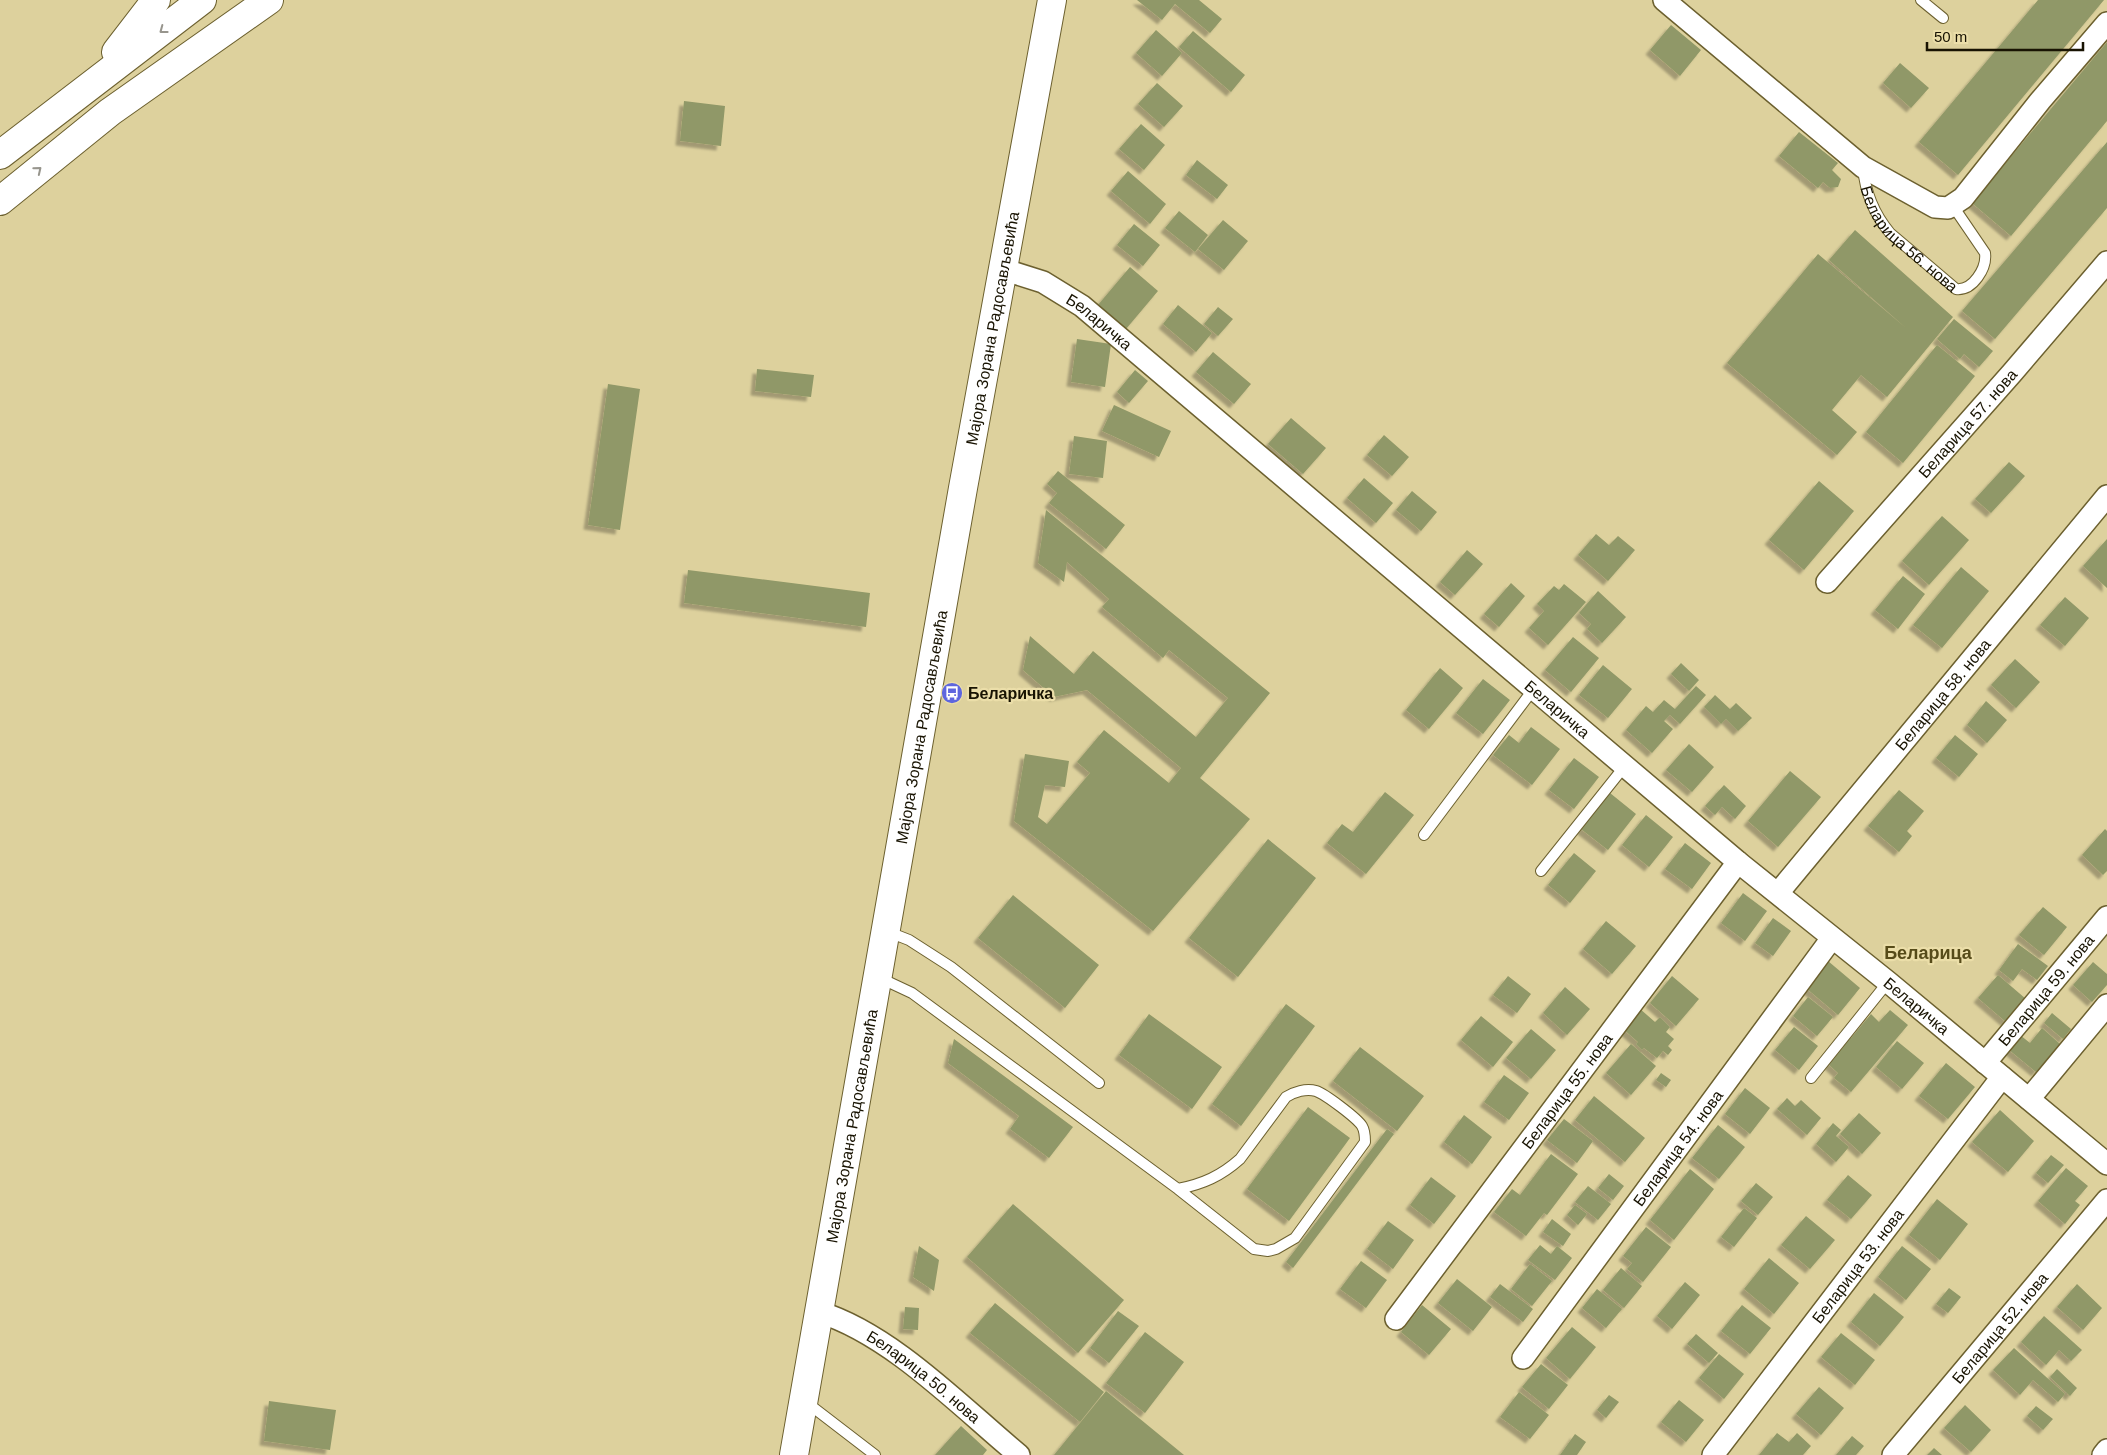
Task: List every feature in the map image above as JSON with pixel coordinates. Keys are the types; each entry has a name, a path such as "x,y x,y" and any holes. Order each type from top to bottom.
{"main road":[{"path":"77,94 124,42 156,0"},
{"path":"0,155 77,94 202,0"},
{"path":"0,201 244,0"},
{"path":"110,112 269,0"},
{"name":"Мајора Зорана Радосављевића","path":"794,1455 876,977 1002,269 1052,0"}],"street":[{"name":"Беларица 56. нова","path":"1664,0 1863,167 1928,204 1942,208 1953,206"},
{"path":"1953,206 1963,198 2040,101 2107,22"},
{"name":"Беларица 57. нова","path":"1827,582 2012,374 2107,262"},
{"name":"Беларичка","path":"1002,269 1043,282 1082,306 1535,687 1624,767 1738,862 1888,982 2107,1164"},
{"name":"Беларица 58. нова","path":"1778,893 2107,496"},
{"name":"Беларица 55. нова","path":"1396,1319 1738,862"},
{"name":"Беларица 59. нова","path":"1985,1064 2107,917"},
{"name":"Беларица 54. нова","path":"1523,1358 1832,938"},
{"path":"2028,1099 2107,1005"},
{"name":"Беларица 53. нова","path":"1713,1455 2002,1077"},
{"name":"Беларица 52. нова","path":"1893,1455 2107,1200"},
{"name":"Беларица 50. нова","path":"819,1312 850,1324 883,1343 1019,1455"},
{"path":"2103,1455 2107,1450"}],"lane":[{"path":"1921,0 1942,18"},
{"name":"Беларица 56. нова","path":"1863,167 1868,193 1881,222 1890,233 1959,290 1968,287 1981,272 1986,259 1985,253 1953,206"},
{"path":"1424,835 1535,687"},
{"path":"1541,871 1624,767"},
{"path":"885,931 909,940 952,967 1099,1083"},
{"path":"876,977 912,993 1178,1189 1254,1249 1276,1249 1295,1238 1365,1142 1363,1127 1357,1120 1316,1091 1304,1090 1291,1094 1286,1097 1233,1166 1213,1179 1178,1189"},
{"path":"1811,1078 1888,982"},
{"path":"803,1400 875,1455"}],"building":[{"path":"1137,0 1199,0 1222,19 1210,33 1175,4 1162,20"},
{"path":"2038,0 2104,0 1958,175 1919,142"},
{"path":"1671,25 1701,50 1680,76 1650,50"},
{"path":"1156,30 1182,53 1162,76 1136,53"},
{"path":"1193,31 1245,75 1231,92 1179,47"},
{"path":"2107,42 2107,121 2011,236 1972,203"},
{"path":"1900,63 1929,88 1911,108 1883,83"},
{"path":"1157,83 1183,106 1164,127 1138,104"},
{"path":"684,101 725,106 721,146 680,141"},
{"path":"1141,124 1165,145 1144,170 1119,149"},
{"path":"1799,132 1838,163 1832,170 1841,179 1838,187 1830,188 1823,182 1818,188 1779,156"},
{"path":"2107,142 2107,208 1995,339 1962,311"},
{"path":"1197,160 1228,185 1217,199 1186,175"},
{"path":"1128,171 1166,204 1150,224 1111,191"},
{"path":"1179,211 1208,235 1195,252 1165,228"},
{"path":"1223,220 1248,241 1224,270 1198,249"},
{"path":"1134,224 1160,245 1143,266 1117,245"},
{"path":"1855,230 1953,317 1887,397 1861,375 1832,410 1857,432 1837,455 1727,363 1818,254 1906,328 1829,260"},
{"path":"1130,267 1158,291 1126,329 1098,305"},
{"path":"1178,305 1212,333 1196,352 1163,324"},
{"path":"1218,307 1233,319 1218,336 1204,324"},
{"path":"1954,319 1993,351 1979,367 1964,354 1960,359 1937,339"},
{"path":"1077,339 1111,344 1105,387 1071,382"},
{"path":"1937,345 1975,376 1903,463 1866,432"},
{"path":"1213,352 1251,384 1234,404 1196,372"},
{"path":"757,369 814,375 811,397 755,391"},
{"path":"1135,370 1148,381 1129,403 1117,392"},
{"path":"608,384 640,389 620,530 588,525"},
{"path":"1114,405 1171,431 1159,457 1102,431"},
{"path":"1291,418 1326,448 1303,474 1268,444"},
{"path":"1384,435 1409,457 1392,476 1367,455"},
{"path":"1074,436 1107,441 1103,478 1069,474"},
{"path":"2009,462 2025,476 1991,513 1975,499"},
{"path":"1058,471 1125,525 1106,549 1049,503 1057,493 1047,484"},
{"path":"1364,478 1393,503 1376,523 1347,498"},
{"path":"1819,481 1854,511 1804,570 1769,540"},
{"path":"1412,491 1437,512 1421,531 1396,510"},
{"path":"1046,510 1270,693 1200,778 1250,819 1153,931 1014,821 1025,754 1069,761 1065,787 1045,785 1038,817 1047,824 1090,773 1077,762 1104,730 1169,783 1181,768 1087,690 1054,697 1023,670 1030,636 1074,674 1093,651 1196,737 1228,698 1169,650 1163,658 1102,607 1109,599 1067,562 1064,582 1038,563"},
{"path":"1942,516 1969,540 1929,585 1902,561"},
{"path":"1596,534 1609,545 1618,536 1635,550 1608,581 1578,555"},
{"path":"2107,539 2107,588 2083,566"},
{"path":"1467,550 1483,564 1455,595 1440,582"},
{"path":"1961,567 1989,591 1942,648 1913,625"},
{"path":"688,570 870,593 866,627 684,603"},
{"path":"1903,576 1925,594 1898,629 1875,610"},
{"path":"1511,583 1525,596 1499,627 1484,614"},
{"path":"1564,584 1586,602 1548,645 1529,628 1544,611 1537,604 1554,586 1559,590"},
{"path":"1598,591 1626,617 1602,643 1587,629 1591,624 1579,613"},
{"path":"2065,597 2089,618 2065,646 2040,625"},
{"path":"1573,637 1599,658 1571,692 1545,670"},
{"path":"2015,659 2040,682 2016,708 1991,685"},
{"path":"1681,663 1699,680 1689,691 1671,674"},
{"path":"1603,665 1632,689 1608,718 1579,695"},
{"path":"1440,668 1463,688 1429,729 1406,710"},
{"path":"1483,679 1510,700 1483,734 1456,713"},
{"path":"1696,686 1706,695 1680,724 1670,715 1664,721 1673,729 1652,753 1626,730 1646,706 1653,712 1664,700 1675,709"},
{"path":"1715,695 1730,709 1736,703 1752,718 1738,731 1726,719 1721,724 1704,707"},
{"path":"1986,701 2007,720 1987,743 1967,725"},
{"path":"1531,727 1560,749 1532,785 1493,755 1509,735 1519,743"},
{"path":"1955,735 1978,754 1959,777 1936,758"},
{"path":"1689,744 1714,767 1692,792 1666,770"},
{"path":"1574,758 1599,777 1574,809 1549,790"},
{"path":"1790,771 1821,797 1778,847 1748,821"},
{"path":"1724,785 1746,806 1735,819 1722,807 1715,815 1705,806"},
{"path":"1899,790 1924,811 1907,831 1912,836 1899,852 1868,826"},
{"path":"1385,792 1414,815 1366,874 1327,843 1342,824 1353,832"},
{"path":"1610,793 1636,814 1608,850 1581,829"},
{"path":"1646,815 1673,837 1649,867 1622,845"},
{"path":"2105,829 2107,831 2107,871 2103,875 2082,855"},
{"path":"1268,839 1316,878 1238,977 1189,938"},
{"path":"1685,843 1711,863 1692,889 1665,869"},
{"path":"1574,853 1596,871 1570,903 1548,885"},
{"path":"1743,893 1767,911 1745,941 1721,923"},
{"path":"1013,895 1099,965 1065,1008 978,938"},
{"path":"2043,907 2067,927 2044,955 2019,935"},
{"path":"1773,918 1791,931 1773,956 1755,943"},
{"path":"1606,921 1636,946 1612,974 1583,949"},
{"path":"2018,944 2048,966 2037,980 2022,969 2013,981 1999,970"},
{"path":"1828,961 1860,988 1838,1015 1806,988"},
{"path":"2093,962 2107,974 2107,985 2092,1002 2073,985"},
{"path":"1998,975 2026,999 2006,1022 1978,998"},
{"path":"1508,976 1531,994 1517,1013 1493,995"},
{"path":"1672,976 1699,999 1676,1026 1650,1003"},
{"path":"1565,987 1590,1009 1567,1035 1543,1013"},
{"path":"1808,997 1833,1017 1817,1036 1793,1016"},
{"path":"1286,1004 1315,1026 1241,1126 1212,1104"},
{"path":"1639,1008 1655,1022 1660,1017 1670,1027 1666,1032 1674,1039 1668,1046 1672,1050 1668,1055 1663,1051 1657,1058 1644,1048 1642,1050 1636,1044 1638,1042 1622,1028"},
{"path":"1890,1010 1908,1025 1851,1092 1834,1078 1838,1073 1827,1063 1849,1036 1851,1038 1871,1014 1879,1022"},
{"path":"2052,1013 2071,1029 2063,1039 2044,1023"},
{"path":"1149,1014 1222,1067 1192,1109 1119,1055"},
{"path":"1481,1016 1513,1042 1493,1067 1461,1040"},
{"path":"1794,1027 1818,1046 1799,1070 1775,1050"},
{"path":"2042,1028 2060,1044 2036,1072 2008,1049 2020,1035 2030,1043"},
{"path":"1531,1029 1556,1050 1531,1079 1506,1058"},
{"path":"954,1039 1073,1127 1049,1158 1010,1129 1019,1116 948,1063"},
{"path":"1897,1041 1924,1063 1902,1089 1876,1067"},
{"path":"1631,1044 1656,1066 1631,1095 1606,1073"},
{"path":"1360,1047 1424,1096 1397,1131 1333,1081"},
{"path":"1946,1063 1975,1087 1948,1119 1919,1096"},
{"path":"1661,1073 1671,1080 1666,1087 1656,1080"},
{"path":"1504,1075 1529,1093 1509,1120 1484,1102"},
{"path":"1745,1088 1770,1108 1750,1134 1725,1114"},
{"path":"1594,1096 1645,1138 1625,1162 1575,1120"},
{"path":"1787,1098 1795,1106 1801,1100 1821,1118 1807,1135 1777,1109"},
{"path":"1308,1107 1350,1138 1289,1221 1247,1189"},
{"path":"2000,1110 2034,1141 2008,1172 1972,1142"},
{"path":"1859,1113 1881,1133 1862,1154 1840,1134"},
{"path":"1464,1115 1492,1137 1472,1164 1444,1142"},
{"path":"1564,1119 1593,1141 1577,1163 1547,1140"},
{"path":"1833,1123 1841,1130 1836,1136 1849,1147 1836,1162 1816,1144"},
{"path":"1718,1125 1745,1147 1719,1179 1692,1158"},
{"path":"1387,1129 1394,1134 1293,1268 1286,1262"},
{"path":"1551,1154 1578,1174 1547,1215 1544,1213 1526,1236 1494,1212 1512,1189 1520,1195"},
{"path":"2051,1155 2064,1165 2048,1183 2036,1173"},
{"path":"2066,1168 2088,1186 2075,1201 2080,1205 2065,1224 2038,1201"},
{"path":"1690,1169 1714,1189 1674,1240 1650,1220"},
{"path":"1609,1174 1624,1186 1613,1200 1598,1188"},
{"path":"1848,1175 1872,1195 1851,1219 1827,1200"},
{"path":"1431,1177 1456,1196 1434,1224 1410,1205"},
{"path":"1756,1183 1773,1197 1758,1215 1741,1201"},
{"path":"1588,1186 1611,1204 1598,1220 1575,1202"},
{"path":"1937,1199 1968,1224 1940,1260 1909,1235"},
{"path":"1013,1204 1124,1300 1078,1353 967,1257"},
{"path":"1575,1205 1587,1214 1578,1225 1567,1215"},
{"path":"1744,1208 1757,1218 1734,1247 1721,1237"},
{"path":"1806,1216 1835,1240 1810,1269 1781,1245"},
{"path":"1552,1219 1571,1234 1563,1246 1543,1232"},
{"path":"1388,1221 1414,1240 1393,1269 1367,1249"},
{"path":"1646,1227 1671,1247 1643,1282 1627,1269 1632,1263 1623,1256"},
{"path":"1540,1245 1551,1254 1557,1246 1572,1258 1555,1280 1528,1260"},
{"path":"919,1246 939,1260 934,1291 913,1277"},
{"path":"1902,1246 1931,1269 1906,1300 1878,1277"},
{"path":"1769,1258 1799,1283 1774,1314 1744,1289"},
{"path":"1361,1261 1387,1280 1366,1308 1340,1289"},
{"path":"1530,1264 1552,1281 1532,1306 1511,1289"},
{"path":"1621,1268 1642,1286 1624,1308 1603,1290"},
{"path":"1457,1279 1492,1307 1473,1331 1438,1303"},
{"path":"1685,1282 1700,1295 1672,1329 1657,1316"},
{"path":"1500,1284 1533,1309 1523,1322 1490,1297"},
{"path":"2077,1284 2102,1308 2083,1330 2057,1307"},
{"path":"1949,1288 1961,1297 1948,1313 1936,1304"},
{"path":"1597,1289 1622,1309 1606,1328 1582,1308"},
{"path":"1874,1293 1904,1317 1880,1346 1851,1322"},
{"path":"995,1303 1104,1392 1080,1422 970,1333"},
{"path":"1422,1305 1451,1329 1429,1355 1401,1332"},
{"path":"1742,1305 1771,1328 1750,1354 1721,1331"},
{"path":"905,1307 919,1308 918,1330 903,1329"},
{"path":"1118,1311 1139,1326 1109,1363 1090,1348"},
{"path":"2044,1316 2082,1350 2071,1361 2059,1350 2046,1365 2021,1342"},
{"path":"1572,1327 1596,1347 1570,1379 1546,1358"},
{"path":"1145,1332 1184,1362 1145,1413 1106,1383"},
{"path":"1841,1333 1875,1360 1855,1385 1821,1357"},
{"path":"1696,1334 1718,1353 1709,1363 1687,1344"},
{"path":"2014,1348 2065,1394 2058,1402 2033,1380 2020,1395 1993,1370"},
{"path":"1719,1354 1744,1374 1724,1399 1699,1378"},
{"path":"1541,1364 1568,1385 1549,1409 1522,1387"},
{"path":"2057,1369 2077,1388 2070,1396 2050,1377"},
{"path":"1819,1387 1844,1408 1821,1435 1796,1414"},
{"path":"1106,1391 1184,1455 1054,1455"},
{"path":"1519,1392 1549,1415 1530,1439 1500,1417"},
{"path":"1609,1395 1619,1402 1606,1418 1597,1410"},
{"path":"1679,1400 1704,1420 1686,1442 1661,1422"},
{"path":"269,1401 336,1410 330,1450 264,1441"},
{"path":"1965,1405 1991,1430 1971,1452 1944,1428"},
{"path":"2036,1406 2053,1419 2043,1430 2027,1416"},
{"path":"961,1426 987,1450 983,1455 935,1455"},
{"path":"1777,1433 1789,1442 1797,1433 1811,1446 1803,1455 1759,1455"},
{"path":"1575,1434 1586,1442 1577,1455 1560,1455"},
{"path":"1852,1436 1864,1446 1856,1455 1836,1455"},
{"path":"1934,1448 1942,1455 1927,1455"}],"place":[{"name":"Беларичка","path":"952,693"}],"district":[{"name":"Беларица","path":"1928,953"}]}
